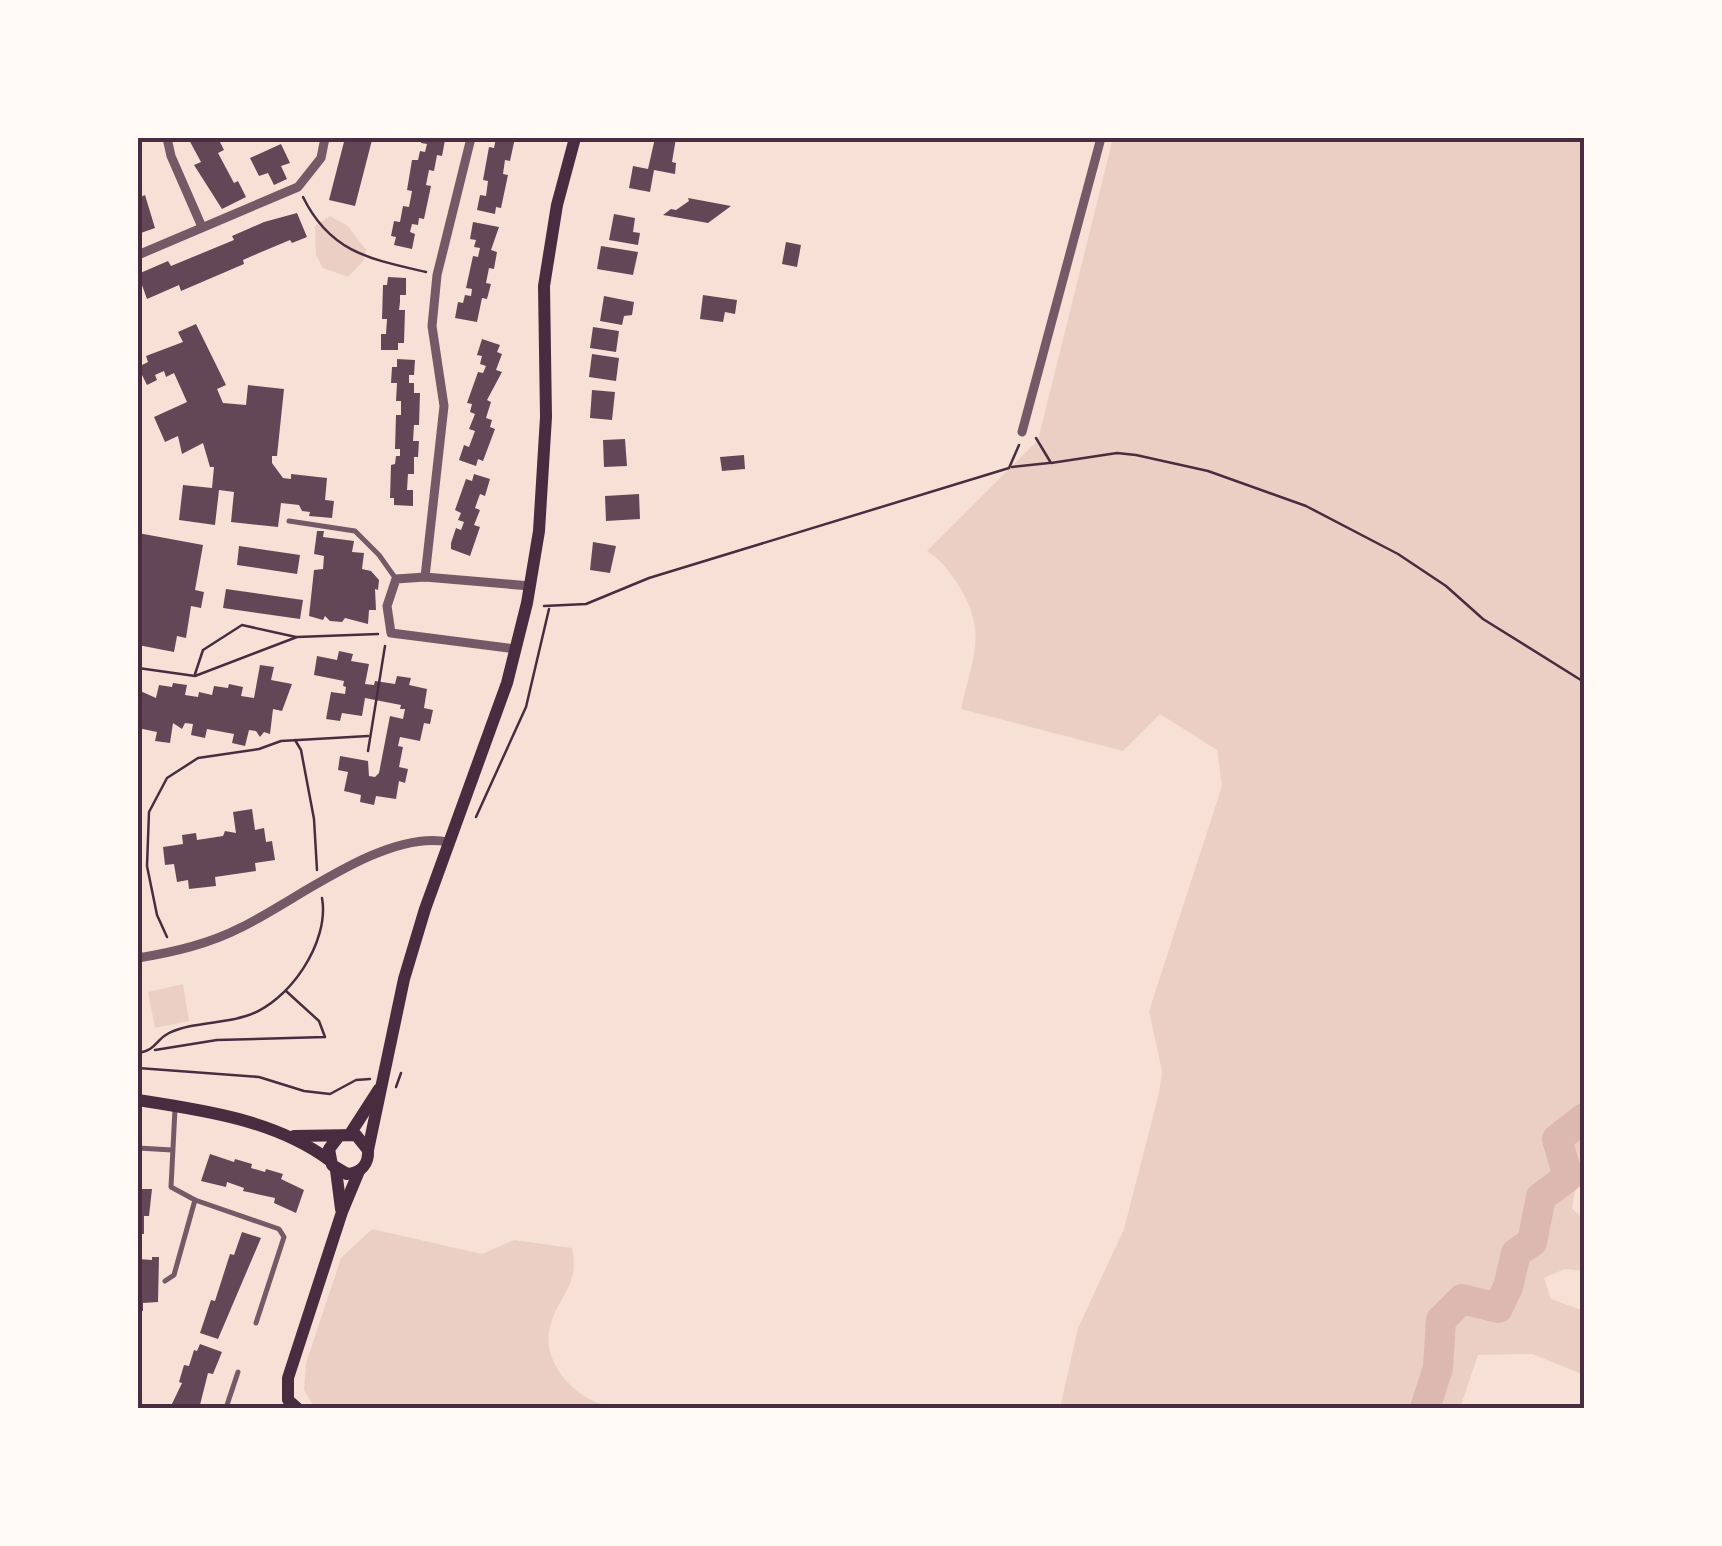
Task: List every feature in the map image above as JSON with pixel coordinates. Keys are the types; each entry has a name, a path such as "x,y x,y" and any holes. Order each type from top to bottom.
{"main road":[{"path":"297,1408 288,1400 288,1378 342,1212 359,1171 367,1162 404,979 448,842 498,711 527,603 539,531 546,417 544,286 557,205 576,138"},
{"path":"342,1212 331,1144 345,1135 384,1083"},
{"path":"138,1100 213,1112 291,1136 362,1138 368,1150"},
{"path":"291,1136 347,1174 359,1171"}],"street":[{"path":"167,138 202,228"},
{"path":"138,255 298,188 321,158 326,138"},
{"path":"426,577 444,406 432,326 437,275 471,138"},
{"path":"1022,432 1101,138"},
{"path":"516,649 391,633 387,606 396,579 426,577 530,586"},
{"path":"138,958 174,952 240,929 320,884 400,846 422,840 448,842"}],"lane":[{"path":"289,521 355,531 379,554 396,579"},
{"path":"175,1106 171,1186 196,1200 279,1229 284,1237 256,1323"},
{"path":"138,1148 172,1150"},
{"path":"165,1281 174,1275 196,1200"},
{"path":"226,1408 238,1372"}],"path":[{"path":"298,188 316,224 352,252 437,275"},
{"path":"1009,468 1022,432 1036,438 1051,463"},
{"path":"470,831 526,708 549,607 586,604 666,572 1009,468 1117,453 1208,471 1306,506 1398,554 1446,586 1482,618 1584,682"},
{"path":"195,676 203,650 242,625 297,637 391,633"},
{"path":"368,752 386,642 391,633"},
{"path":"138,668 195,676 297,637"},
{"path":"174,952 157,915 147,866 149,812 167,778 198,758 295,740 368,736"},
{"path":"151,1051 168,1034 247,1016 264,1008 285,990 309,958 320,933 324,908 314,855 311,805 295,740"},
{"path":"138,1053 217,1040 325,1036 319,1021 285,990"},
{"path":"138,1068 259,1077 304,1092 330,1094 356,1080 384,1083"},
{"path":"398,1088 402,1070"}],"shaded area":[{"path":"1113,138 1584,138 1584,1176 1576,1186 1572,1208 1584,1220 1584,1271 1565,1269 1544,1278 1551,1299 1584,1311 1584,1375 1532,1354 1478,1355 1460,1408 1060,1408 1078,1328 1124,1229 1159,1093 1162,1071 1149,1011 1222,786 1217,750 1160,714 1123,751 961,709 975,646 973,618 955,581 927,551 1038,440"},
{"path":"330,216 348,226 366,250 363,261 348,277 323,268 316,255 315,226"},
{"path":"183,984 189,1021 155,1028 148,992"},
{"path":"372,1229 482,1254 514,1240 572,1248 573,1272 550,1327 550,1352 561,1375 580,1393 602,1404 632,1408 313,1405 304,1390 306,1363 341,1258"}],"building":[{"path":"188,138 218,138 224,150 218,153 246,197 222,209 194,165 201,162"},
{"path":"345,138 372,140 355,206 329,200"},
{"path":"422,138 445,140 434,171 429,170 426,185 431,186 424,219 419,218 418,225 412,224 412,249 394,245 396,237 391,236 394,221 400,222 403,206 409,207 412,191 407,190 412,160 418,160 427,144 421,143"},
{"path":"496,138 515,138 510,161 505,160 503,174 508,175 501,208 496,207 495,214 477,210 480,195 486,196 488,181 483,180 489,147 494,148"},
{"path":"655,138 676,138 672,162 676,163 675,174 654,170 650,192 629,188 633,166 648,169"},
{"path":"281,144 290,163 281,166 287,179 274,185 268,173 259,176 250,158"},
{"path":"145,195 155,228 138,234 138,198"},
{"path":"688,198 731,206 708,223 663,215 676,210"},
{"path":"297,213 307,237 259,253 243,260 244,264 181,291 179,285 147,299 138,274 168,261 171,266 234,240 232,236 264,222"},
{"path":"614,214 635,218 633,232 640,233 638,245 609,240"},
{"path":"473,222 499,227 491,250 497,252 494,269 489,268 486,283 491,284 487,299 482,298 477,322 455,318 458,302 463,303 465,295 471,296 472,289 466,288 473,256 478,257 480,248 474,247 476,240 470,239"},
{"path":"786,242 801,245 797,267 782,264"},
{"path":"601,246 638,252 633,275 597,269"},
{"path":"388,277 406,278 406,295 400,295 399,310 405,310 404,343 398,343 398,350 381,350 381,334 386,334 387,319 382,319 383,285 387,285"},
{"path":"703,295 737,300 735,314 725,312 723,322 700,319"},
{"path":"604,296 634,302 632,315 624,316 622,325 600,321"},
{"path":"196,324 226,385 217,389 223,403 246,405 248,385 284,389 277,456 272,456 272,463 283,478 291,479 291,474 327,478 325,500 334,501 332,518 309,516 310,512 302,511 299,505 281,503 278,527 231,522 234,492 219,490 215,525 179,520 183,485 212,488 214,467 210,467 203,443 182,454 178,436 165,442 154,417 187,402 174,373 166,377 164,371 155,375 157,380 147,385 138,367 148,362 146,356 183,342 178,332"},
{"path":"593,327 619,331 616,352 590,348"},
{"path":"482,339 500,345 497,352 502,354 496,370 502,372 487,400 491,402 486,418 492,420 490,427 495,429 483,461 478,459 476,466 459,460 475,431 469,429 475,414 470,412 472,404 467,403 478,372 483,373 486,366 480,364 482,356 477,355"},
{"path":"592,354 619,358 616,381 589,377"},
{"path":"397,359 415,360 409,383 414,383 414,393 420,393 419,425 414,425 413,441 419,441 418,457 414,457 414,474 408,474 407,490 413,490 413,506 394,505 394,498 390,498 391,465 400,456 400,449 395,449 396,415 401,415 401,401 396,401 397,383 391,383"},
{"path":"592,390 615,392 612,420 590,418"},
{"path":"625,439 627,466 604,467 603,440"},
{"path":"744,455 745,469 722,471 720,457"},
{"path":"474,474 490,479 485,496 480,494 475,508 480,510 474,525 480,527 470,556 451,549 451,543 456,528 461,530 464,522 458,520 461,513 455,510 466,479 472,481"},
{"path":"639,494 640,519 606,521 605,496"},
{"path":"317,531 324,531 323,537 354,541 352,552 364,553 362,569 371,571 379,580 378,590 375,589 376,610 369,610 368,624 309,616 314,570 323,569 324,556 314,554"},
{"path":"138,533 203,545 195,590 204,592 201,608 191,606 186,638 177,636 174,652 138,645"},
{"path":"593,542 616,546 610,573 590,570"},
{"path":"239,546 300,555 297,574 237,565"},
{"path":"226,589 303,600 300,619 223,608"},
{"path":"339,651 353,654 351,661 369,664 365,684 395,684 397,676 411,678 409,685 427,689 424,708 433,710 430,724 424,723 420,741 400,737 398,746 403,747 399,767 408,769 405,783 399,781 396,799 376,796 374,805 360,802 361,795 344,791 348,772 338,770 340,756 368,761 369,776 375,777 390,716 403,719 405,709 365,698 362,716 342,713 340,721 326,719 331,692 345,694 346,687 344,681 314,675 317,656 337,660"},
{"path":"260,665 274,667 271,680 292,684 282,711 273,709 270,734 264,732 260,737 249,730 245,746 232,743 234,734 207,729 205,738 191,735 193,724 185,723 182,729 173,723 170,743 155,741 157,732 138,728 138,690 156,698 159,685 172,687 173,683 187,685 185,695 198,697 199,692 212,695 214,686 228,688 229,684 243,687 241,696 254,698"},
{"path":"252,809 255,830 264,828 266,842 272,841 275,860 255,863 256,871 215,877 216,886 189,889 188,880 177,882 174,864 165,865 163,847 183,844 182,835 196,833 197,840 223,836 225,831 236,833 233,812"},
{"path":"210,1154 283,1174 281,1179 304,1190 296,1213 274,1203 275,1198 243,1191 244,1188 227,1182 226,1187 201,1181"},
{"path":"138,1189 152,1189 149,1216 144,1216 144,1234 138,1234"},
{"path":"242,1232 261,1238 218,1339 200,1333"},
{"path":"159,1257 158,1302 143,1303 143,1311 138,1311 138,1259"},
{"path":"200,1344 222,1352 213,1374 208,1373 200,1405 170,1408 182,1383 179,1382 184,1365 189,1366"}],"waterway":[{"path":"1425,1408 1438,1368 1441,1320 1462,1299 1498,1308 1516,1253 1532,1242 1541,1197 1568,1177 1557,1139 1584,1118"}]}
